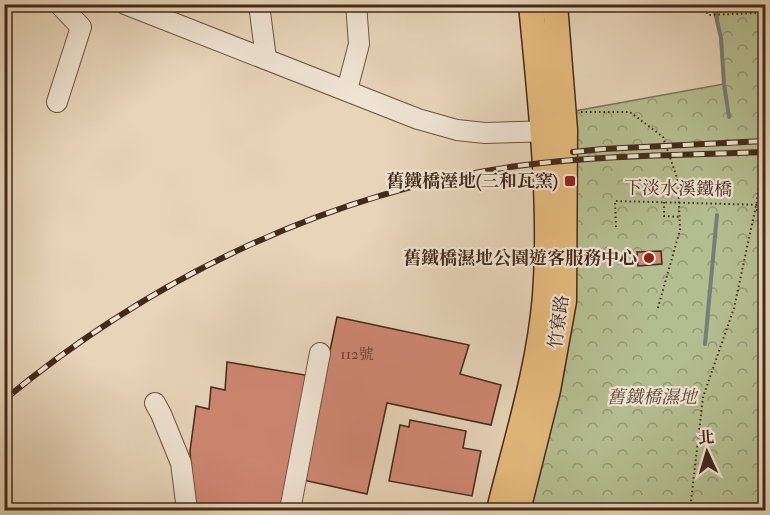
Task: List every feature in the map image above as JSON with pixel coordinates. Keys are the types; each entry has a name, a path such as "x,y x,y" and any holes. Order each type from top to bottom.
{"main road":[{"name":"竹寮路","path":"499,510 539,343 557,125 531,4"},
{"name":"竹寮路","path":"518,510 548,390 564,301 555,4"}],"street":[{"path":"57,102 81,27 60,4"},
{"path":"125,4 418,119 457,130 485,133 557,125"},
{"path":"259,4 266,59"},
{"path":"347,90 359,44 356,4"},
{"path":"290,510 320,352"},
{"path":"155,403 181,463 187,510"}],"path":[{"path":"703,4 708,15 760,13"},
{"path":"760,4 765,101"},
{"path":"557,125 600,111 630,112 663,137 678,181 680,230 657,311"},
{"path":"690,510 703,397 734,308 756,210 765,123"},
{"name":"下淡水溪鐵橋","path":"616,227 615,201 765,205"},
{"path":"664,202 664,216 680,217"},
{"path":"756,210 765,212"}],"green space":[{"name":"舊鐵橋濕地","path":"717,5 765,5 765,510 529,510 564,113 724,84"}],"building":[{"path":"605,4 667,4 606,10"},
{"name":"舊鐵橋濕地公園遊客服務中心","path":"661,251 662,264 638,266 637,252"},
{"path":"337,317 469,345 460,374 501,385 491,425 387,403 367,494 303,480"},
{"path":"227,362 311,376 282,510 194,510 190,451 196,406 209,409 211,387 225,390"},
{"path":"410,420 466,431 463,448 481,451 472,496 389,481 400,425 409,427"}],"waterway":[{"path":"713,4 721,38 729,117"},
{"path":"705,344 717,215"}],"railway":[{"path":"573,152 766,141"},
{"path":"4,400 60,356 119,316 181,280 244,247 310,220 378,197 447,179 548,162 766,152"}],"place":[{"name":"舊鐵橋溼地(三和瓦窯)","path":"570,181"},
{"name":"舊鐵橋濕地公園遊客服務中心","path":"649,258"}]}
